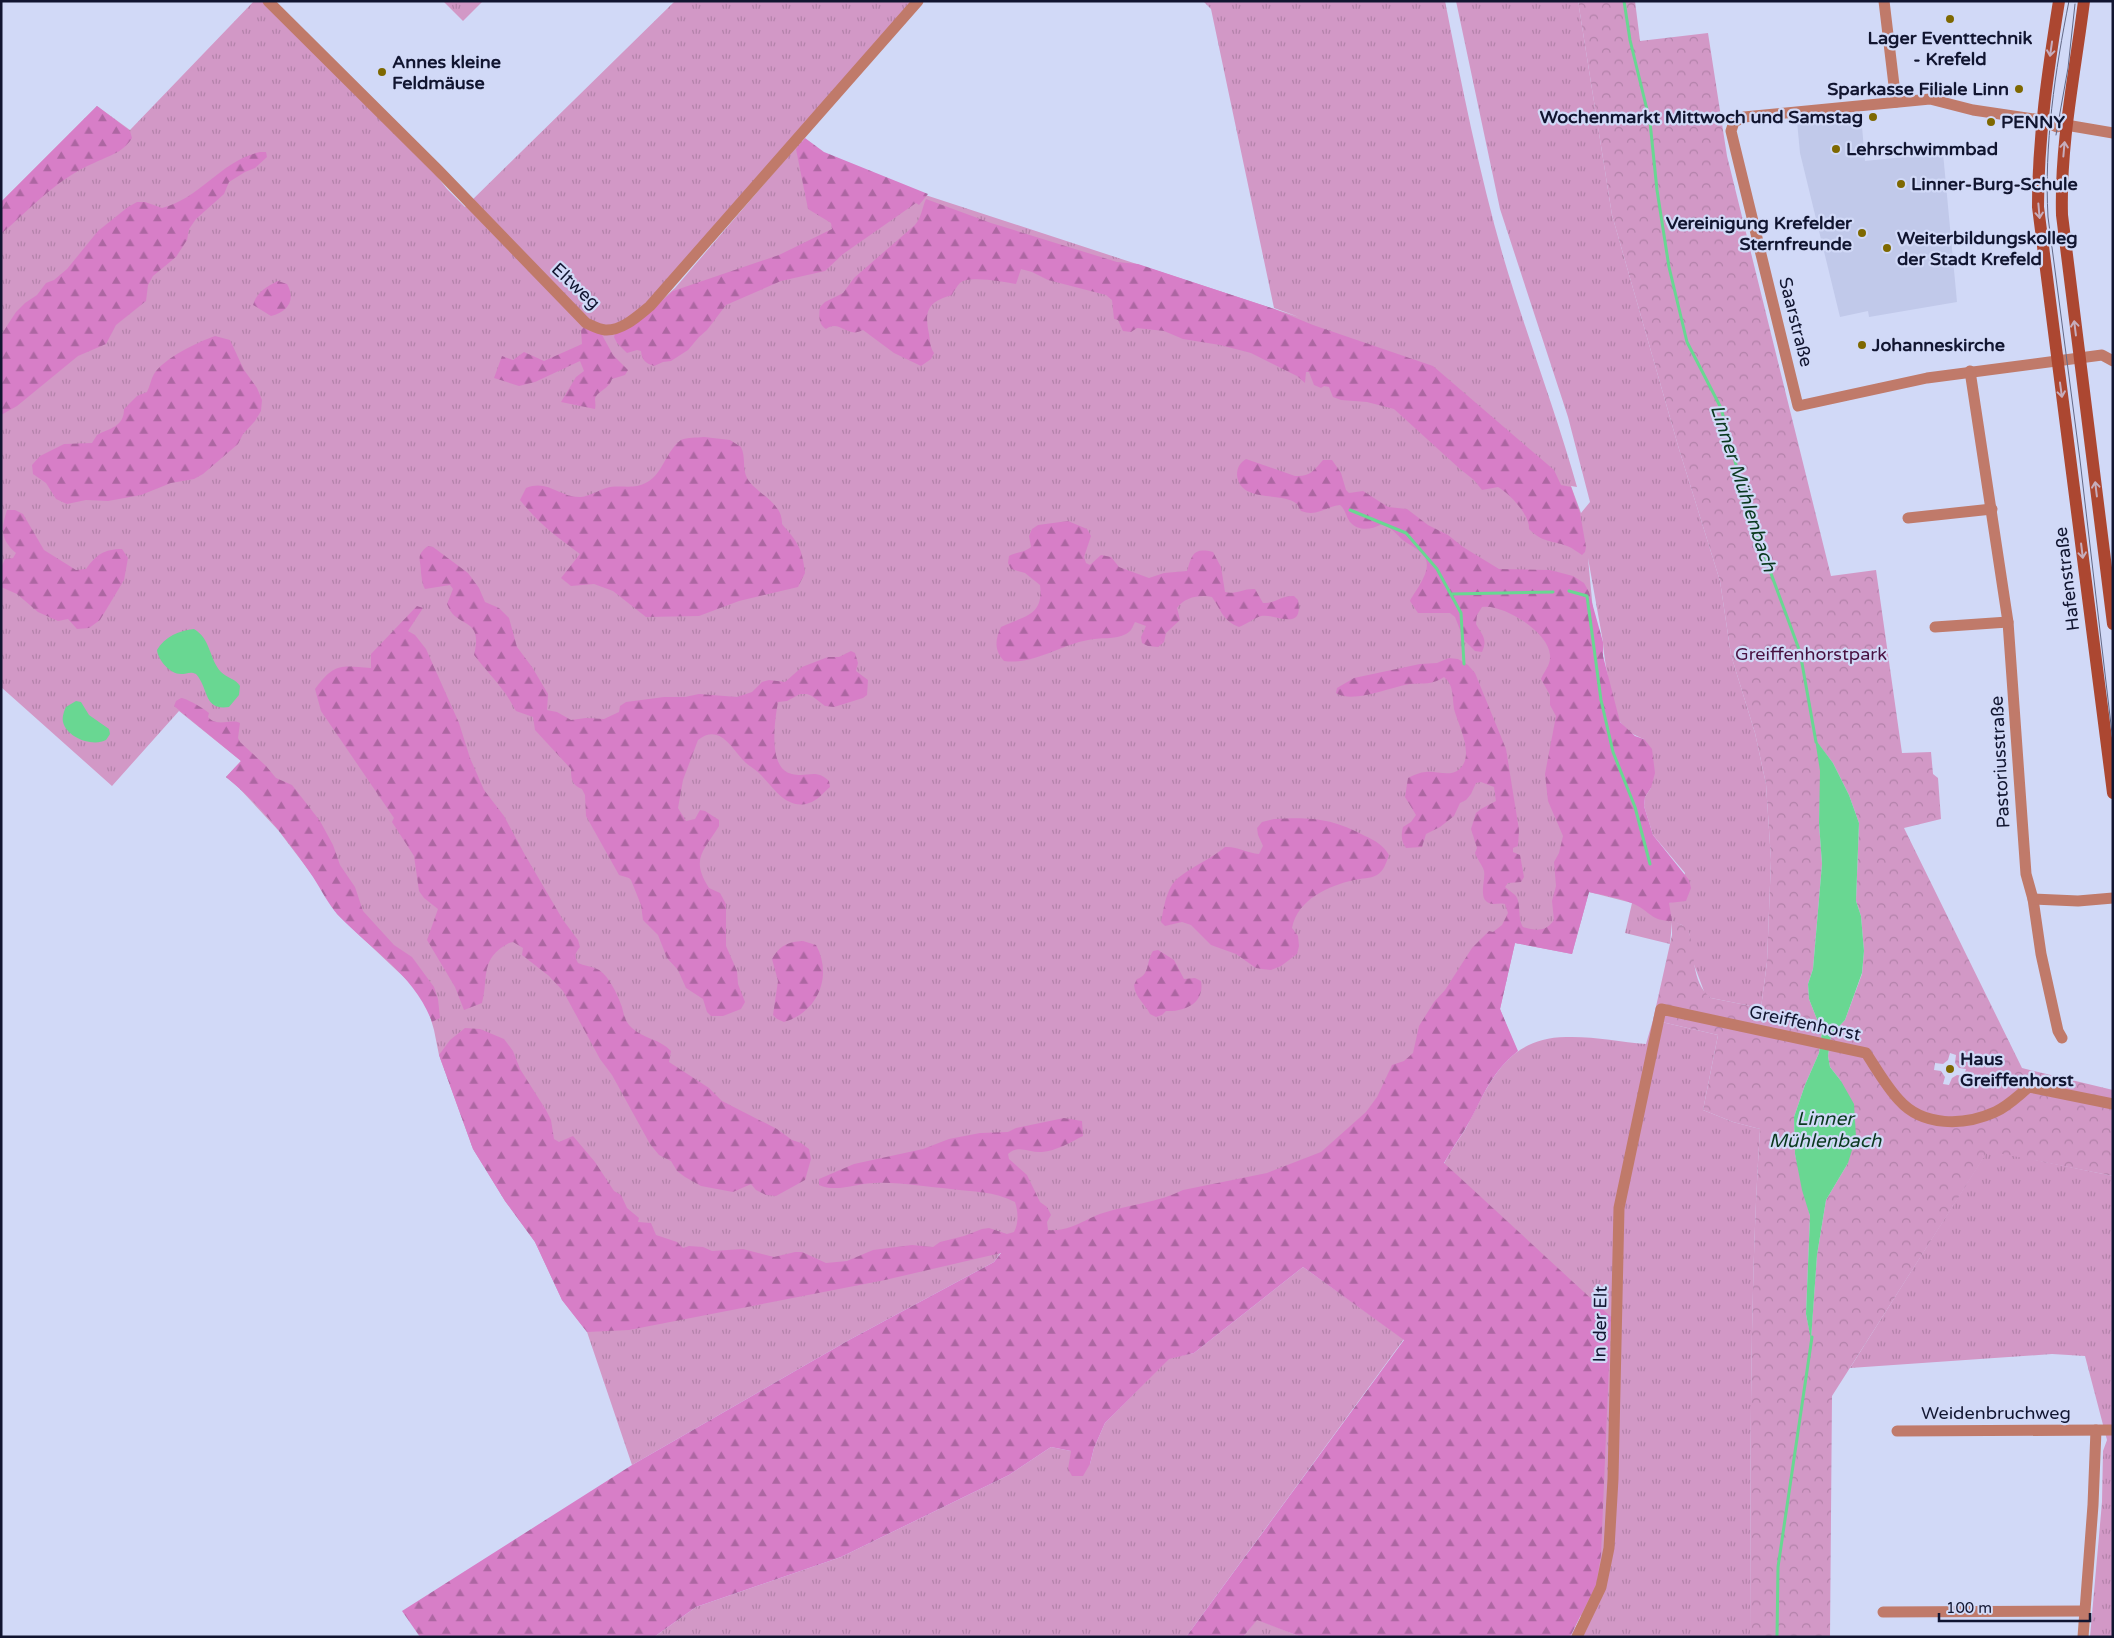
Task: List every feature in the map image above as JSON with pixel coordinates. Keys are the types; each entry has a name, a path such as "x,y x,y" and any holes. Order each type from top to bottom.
{"main road":[{"name":"Hafenstraße","path":"2059,1 2041,120 2038,207 2113,793"},
{"path":"2084,1 2066,125 2061,189 2062,215 2113,624"}],"street":[{"name":"Eltweg","path":"268,1 438,170 586,323 603,330 630,321 650,306 918,1"},
{"path":"1884,1 1896,102 1937,100 1973,110 2041,120 2051,118 2059,120 2066,125 2113,133"},
{"name":"Saarstraße","path":"1896,102 1744,117 1734,122 1731,131 1798,406 1918,380 1970,372"},
{"path":"1970,372 2102,356 2112,360"},
{"name":"Pastoriusstraße","path":"1970,372 2008,622 2026,874 2033,899 2041,954 2058,1031 2062,1038"},
{"path":"1908,518 1992,510"},
{"path":"1935,627 2008,622"},
{"path":"2033,899 2078,901 2113,898"},
{"name":"Greiffenhorst","path":"1661,1009 1866,1053 1900,1101 1919,1115 1940,1122 1964,1122 1997,1112 2029,1087 2113,1104"},
{"name":"In der Elt","path":"1577,1637 1601,1587 1609,1548 1614,1479 1619,1208 1661,1009"},
{"name":"Weidenbruchweg","path":"2083,1637 2093,1505 2096,1430"},
{"name":"Weidenbruchweg","path":"1897,1431 2113,1430"},
{"path":"1883,1612 2084,1611"}],"shaded area":[{"name":"Weiterbildungskolleg der Stadt Krefeld","path":"1861,115 1865,161 1943,153 1957,302 1869,317 1868,311 1840,317 1800,153 1797,121"}],"green space":[{"path":"254,1 264,1 421,156 447,189 465,207 675,1 914,1 654,307 675,288 801,141 820,156 901,187 1299,317 1274,308 1211,9 1203,1 1445,1 1471,129 1494,224 1577,487 1571,486 1581,513 1590,502 1568,417 1500,209 1456,1 1578,1 1612,215 1679,449 1720,581 1731,655 1755,733 1766,784 1771,860 1767,962 1761,1008 1711,998 1705,994 1693,962 1689,932 1682,925 1672,922 1670,944 1625,933 1632,903 1589,892 1572,954 1515,943 1500,1009 1514,1044 1460,1124 1001,1252 994,1262 849,1340 632,1465 587,1332 562,1300 535,1242 505,1201 473,1149 439,1055 427,1006 410,983 337,914 313,876 278,830 239,788 226,777 241,761 179,711 112,786 1,687 1,202 97,106 130,130","holes":["1588,558 1609,684 1618,718 1629,731 1644,739 1651,788 1645,797 1644,806 1653,835 1685,873 1675,901 1669,903 1596,642"]},
{"path":"443,1 483,1 463,21"},
{"name":"Greiffenhorstpark","path":"1578,1 1635,1 1640,41 1708,33 1727,156 1831,576 1876,570 1902,753 1931,752 1933,774 1938,778 1941,819 1904,828 2022,1068 2113,1090 2113,1176 1988,1151 1832,1396 1830,1637 1750,1637 1752,1319 1760,1129 1733,1122 1703,1110 1718,1035 1653,1020 1672,935 1672,921 1688,929 1700,984 1711,998 1761,1008 1767,962 1771,860 1766,784 1755,733 1731,655 1720,581 1679,449 1612,215","holes":["1816,741 1833,763 1849,795 1859,823 1856,901 1861,916 1864,951 1862,974 1845,1020 1831,1035 1828,1056 1830,1067 1841,1081 1848,1163 1826,1200 1817,1255 1811,1338 1806,1314 1810,1216 1795,1154 1794,1117 1819,1053 1822,1032 1809,999 1808,984 1813,969 1822,864 1819,823 1821,771","1950,1053 1956,1055 1955,1063 1959,1068 1966,1069 1964,1076 1957,1075 1952,1078 1949,1085 1943,1084 1945,1077 1941,1071 1934,1070 1935,1063 1943,1064 1948,1060"]},
{"path":"97,106 130,131 132,138 115,154 81,169 56,185 1,234 1,202"},
{"path":"805,138 824,152 928,194 919,205 916,203 843,254 825,271 781,281 726,305 707,330 688,350 671,361 654,366 644,361 641,351 637,350 627,353 614,337 616,331 653,309 673,291 779,255 832,229 831,223 808,209 796,149"},
{"path":"266,152 267,157 255,168 229,182 224,194 196,219 189,229 187,240 176,257 153,276 148,285 146,301 116,325 106,344 78,356 17,406 1,415 1,335 16,312 37,295 46,283 54,280 67,269 98,231 128,207 137,202 145,202 162,208 175,203 188,197 234,163 246,156"},
{"path":"926,199 991,223 1117,262 1138,264 1274,309 1313,325 1433,366 1554,470 1561,485 1571,487 1580,513 1586,547 1585,552 1582,555 1569,547 1543,539 1534,534 1529,529 1523,511 1508,495 1498,487 1482,490 1474,480 1394,409 1367,402 1341,400 1333,397 1329,387 1324,386 1321,388 1314,385 1309,372 1306,372 1305,383 1297,376 1251,353 1220,345 1183,339 1164,331 1137,328 1131,332 1123,331 1118,320 1114,319 1112,300 1106,295 1048,280 1032,272 1021,269 1016,284 987,280 964,281 959,284 952,295 933,304 927,319 930,344 934,353 931,359 921,366 894,353 863,330 852,332 835,326 826,329 823,327 819,316 820,307 825,302 843,293 854,278 915,225 921,215"},
{"path":"278,281 287,284 291,295 290,300 282,312 271,316 253,305 262,290"},
{"path":"584,327 601,333 613,355 628,370 625,375 612,379 598,394 595,399 595,409 561,402 576,377 584,371 580,361 535,382 519,386 494,378 502,356 513,360 524,352 544,361 582,344 581,330"},
{"path":"215,336 230,340 244,370 257,388 262,400 261,411 243,434 238,444 203,474 194,479 171,483 141,495 108,501 86,500 67,504 56,499 46,483 33,474 32,465 40,456 64,444 92,443 97,435 119,423 122,420 124,409 137,396 147,392 153,376 165,362 182,351"},
{"path":"704,437 730,440 741,447 747,478 751,484 774,504 781,516 782,524 796,541 801,551 805,573 798,587 739,601 699,616 646,617 613,591 594,584 571,586 561,578 580,554 541,523 520,500 526,488 534,486 548,487 566,495 581,497 610,487 637,486 646,483 658,473 670,452 681,440"},
{"path":"1246,459 1295,476 1311,472 1323,460 1332,460 1341,473 1346,490 1349,493 1363,491 1388,507 1407,509 1428,525 1448,535 1463,547 1499,569 1550,570 1573,576 1584,583 1589,592 1603,642 1603,656 1620,722 1635,736 1644,739 1652,749 1655,773 1651,788 1645,797 1644,806 1653,835 1689,880 1691,888 1686,901 1669,903 1672,921 1655,918 1640,907 1629,902 1589,892 1572,954 1515,943 1500,1009 1518,1051 1492,1079 1471,1120 1444,1163 1611,1317 1601,1555 1596,1585 1570,1637 1301,1637 1257,1620 1243,1637 1186,1637 1404,1340 1303,1267 1194,1353 1169,1359 1105,1423 1094,1448 1090,1464 1083,1476 1072,1476 1068,1469 1071,1451 1051,1447 1009,1475 841,1557 696,1607 654,1637 420,1637 402,1611 632,1465 849,1340 994,1262 1001,1253 885,1280 629,1330 587,1332 562,1300 535,1242 505,1201 473,1149 439,1055 450,1040 465,1028 480,1029 504,1039 513,1051 520,1069 551,1120 554,1139 559,1142 573,1136 595,1162 614,1191 621,1195 627,1208 639,1218 638,1222 651,1223 656,1235 677,1242 683,1248 689,1246 703,1247 712,1251 743,1249 774,1257 802,1252 826,1263 847,1261 873,1250 912,1245 933,1247 940,1242 982,1229 989,1228 1007,1234 1014,1232 1017,1225 1017,1209 1015,1202 1007,1198 991,1194 894,1183 868,1183 833,1188 819,1185 819,1179 854,1164 923,1149 949,1139 980,1133 1008,1132 1016,1128 1064,1118 1082,1121 1083,1136 1053,1150 1037,1152 1020,1149 1008,1154 1009,1159 1027,1175 1040,1202 1047,1207 1051,1215 1047,1222 1048,1230 1064,1229 1103,1213 1154,1201 1183,1190 1267,1173 1321,1152 1366,1112 1377,1097 1392,1065 1404,1061 1413,1053 1419,1026 1472,948 1489,931 1493,932 1502,925 1508,913 1505,904 1488,902 1483,895 1484,871 1475,853 1477,848 1471,829 1476,813 1496,801 1494,787 1481,782 1476,783 1471,794 1460,803 1454,816 1440,827 1426,834 1422,847 1406,848 1402,840 1403,827 1411,822 1416,815 1405,797 1408,778 1424,772 1446,773 1457,771 1463,765 1466,758 1465,741 1454,709 1451,687 1447,680 1444,677 1432,682 1410,684 1362,696 1343,696 1336,693 1337,688 1354,678 1420,664 1437,663 1449,658 1458,659 1468,665 1475,673 1506,749 1519,830 1518,846 1513,848 1513,852 1520,855 1524,877 1521,882 1508,883 1505,887 1517,898 1523,927 1544,929 1554,920 1552,901 1556,886 1554,862 1559,853 1563,836 1548,801 1545,774 1556,716 1550,705 1550,695 1541,679 1550,659 1548,646 1542,637 1512,614 1491,607 1482,607 1477,615 1476,624 1484,637 1484,648 1482,652 1475,651 1464,640 1455,617 1450,613 1418,613 1410,601 1426,572 1426,560 1419,551 1385,525 1382,524 1366,529 1358,528 1349,521 1344,509 1340,505 1307,513 1301,511 1297,504 1291,500 1263,496 1246,490 1240,484 1237,475 1239,466"},
{"path":"7,510 15,510 23,514 44,550 76,570 86,569 93,560 105,552 122,549 128,558 124,580 100,620 89,628 77,629 68,619 58,621 38,612 17,594 1,587 1,568 5,559 13,558 16,553 7,543 3,533"},
{"path":"1068,521 1087,529 1091,536 1084,557 1086,563 1090,565 1101,555 1111,557 1119,567 1149,578 1164,573 1187,571 1194,554 1201,551 1213,552 1221,567 1225,592 1232,593 1255,589 1263,603 1294,596 1298,600 1299,610 1297,616 1293,619 1287,619 1261,616 1239,627 1229,622 1212,597 1198,596 1180,604 1177,608 1180,620 1166,633 1164,642 1158,647 1142,643 1141,637 1146,626 1135,622 1132,629 1122,636 1092,639 1026,660 1004,661 998,653 996,645 1001,627 1030,614 1039,604 1040,596 1040,585 1025,573 1011,569 1008,563 1009,556 1031,547 1029,536 1032,529 1038,525"},
{"path":"428,546 433,547 468,573 479,588 485,602 499,608 509,618 517,647 532,667 548,694 547,710 557,712 571,720 586,718 604,719 619,712 620,706 626,702 699,694 737,697 752,692 762,682 769,680 785,682 802,667 828,657 839,657 851,651 855,653 858,663 856,671 868,680 867,695 863,698 834,707 825,706 807,694 800,694 787,701 778,702 775,720 775,742 779,763 784,770 792,774 815,774 829,781 830,787 818,798 812,802 801,804 786,800 746,763 724,739 712,734 705,735 698,740 683,780 678,808 686,821 695,819 700,810 719,820 719,826 701,855 700,869 709,888 720,893 726,904 726,946 737,971 738,984 745,1002 741,1009 723,1016 711,1016 707,1012 703,999 686,988 678,970 667,958 658,935 643,920 641,905 631,880 619,875 586,816 585,795 582,789 573,782 571,769 535,730 533,717 516,711 508,697 474,655 476,642 472,628 456,617 447,604 453,589 450,585 425,589 422,581 420,555"},
{"path":"417,606 423,608 408,631 415,635 426,649 459,723 470,758 484,790 504,816 563,920 578,940 580,947 576,956 578,963 597,969 605,975 618,997 628,1023 637,1032 667,1047 671,1051 669,1062 709,1088 722,1101 777,1129 809,1149 811,1159 805,1180 776,1196 766,1195 756,1190 751,1184 733,1192 701,1186 677,1171 671,1161 659,1155 650,1144 563,991 549,976 522,955 523,948 513,942 500,949 489,962 482,1003 464,1010 455,987 427,940 438,909 424,898 419,891 414,856 392,822 394,818 321,711 315,689 328,674 339,668 371,668 371,654"},
{"path":"181,698 207,711 209,713 208,717 216,722 240,723 238,738 240,742 276,778 292,785 320,821 333,845 340,865 355,887 363,911 394,945 412,957 434,987 438,999 440,1018 432,1022 415,990 391,964 338,915 304,863 284,837 251,799 226,777 241,761 174,706 176,701"},
{"path":"1299,818 1321,820 1342,825 1376,842 1384,849 1389,855 1386,864 1377,875 1334,886 1307,902 1295,918 1292,928 1298,936 1299,946 1297,954 1281,966 1271,970 1256,968 1236,954 1211,945 1191,925 1182,922 1165,926 1161,922 1168,893 1178,878 1225,847 1259,854 1263,846 1257,828 1262,822 1274,819"},
{"path":"803,941 816,945 821,957 822,980 814,1001 806,1010 784,1022 773,1015 778,981 772,959 778,950 785,945"},
{"path":"1158,950 1174,960 1184,979 1195,978 1201,981 1201,989 1200,995 1192,1005 1180,1010 1166,1011 1156,1017 1150,1014 1138,997 1134,985 1137,979 1146,971 1153,951"},
{"path":"1653,1020 1718,1035 1703,1110 1733,1122 1760,1129 1752,1319 1750,1637 1570,1637 1581,1617 1444,1164 1492,1079 1514,1054 1528,1045 1545,1039 1566,1037 1596,1038 1646,1044"},
{"path":"1988,1150 2113,1176 2113,1637 2090,1637 2102,1502 2103,1451 2107,1440 2085,1356 2052,1354 1850,1368"},
{"path":"1303,1267 1404,1339 1186,1637 654,1637 696,1607 841,1557 1009,1475 1051,1447 1071,1451 1090,1464 1094,1448 1105,1423 1169,1358 1194,1353"},
{"path":"1257,1619 1301,1637 1243,1637"}],"water":[{"path":"194,629 204,638 221,672 240,686 239,695 229,707 215,706 196,674 173,672 165,666 158,654 157,650 160,645 168,638 183,631"},
{"path":"76,701 81,702 89,715 109,729 110,734 106,740 88,742 81,740 65,728 63,716 66,707"},
{"name":"Linner Mühlenbach","path":"1815,739 1833,763 1849,795 1859,823 1856,901 1861,916 1864,951 1862,973 1845,1020 1831,1035 1828,1056 1830,1067 1841,1081 1854,1104 1856,1137 1848,1163 1826,1200 1817,1255 1811,1340 1806,1314 1810,1216 1802,1190 1795,1154 1794,1117 1819,1053 1822,1032 1809,999 1808,984 1813,969 1822,864 1819,823 1820,771"}],"waterway":[{"name":"Linner Mühlenbach","path":"1624,1 1630,40 1650,122 1657,190 1669,267 1687,342 1721,408 1749,514 1800,652 1816,742"},
{"path":"1350,510 1406,533 1437,569 1461,613 1464,664"},
{"path":"1569,591 1587,596 1601,700 1613,752 1635,807 1650,864"},
{"path":"1452,594 1553,592"},
{"name":"Linner Mühlenbach","path":"1777,1637 1778,1567 1812,1337"}],"tram line":[{"path":"2069,1 2059,54 2049,135 2048,217 2080,460 2113,742"},
{"path":"2056,135 2068,68 2075,4"}],"place":[{"name":"Lager Eventtechnik - Krefeld","path":"1950,19"},
{"name":"Annes kleine Feldmäuse","path":"382,72"},
{"name":"Sparkasse Filiale Linn","path":"2019,89"},
{"name":"Wochenmarkt Mittwoch und Samstag","path":"1873,117"},
{"name":"PENNY","path":"1991,122"},
{"name":"Lehrschwimmbad","path":"1836,149"},
{"name":"Linner-Burg-Schule","path":"1901,184"},
{"name":"Vereinigung Krefelder Sternfreunde","path":"1862,233"},
{"name":"Weiterbildungskolleg der Stadt Krefeld","path":"1887,248"},
{"name":"Johanneskirche","path":"1862,345"},
{"name":"Haus Greiffenhorst","path":"1950,1069"}]}
